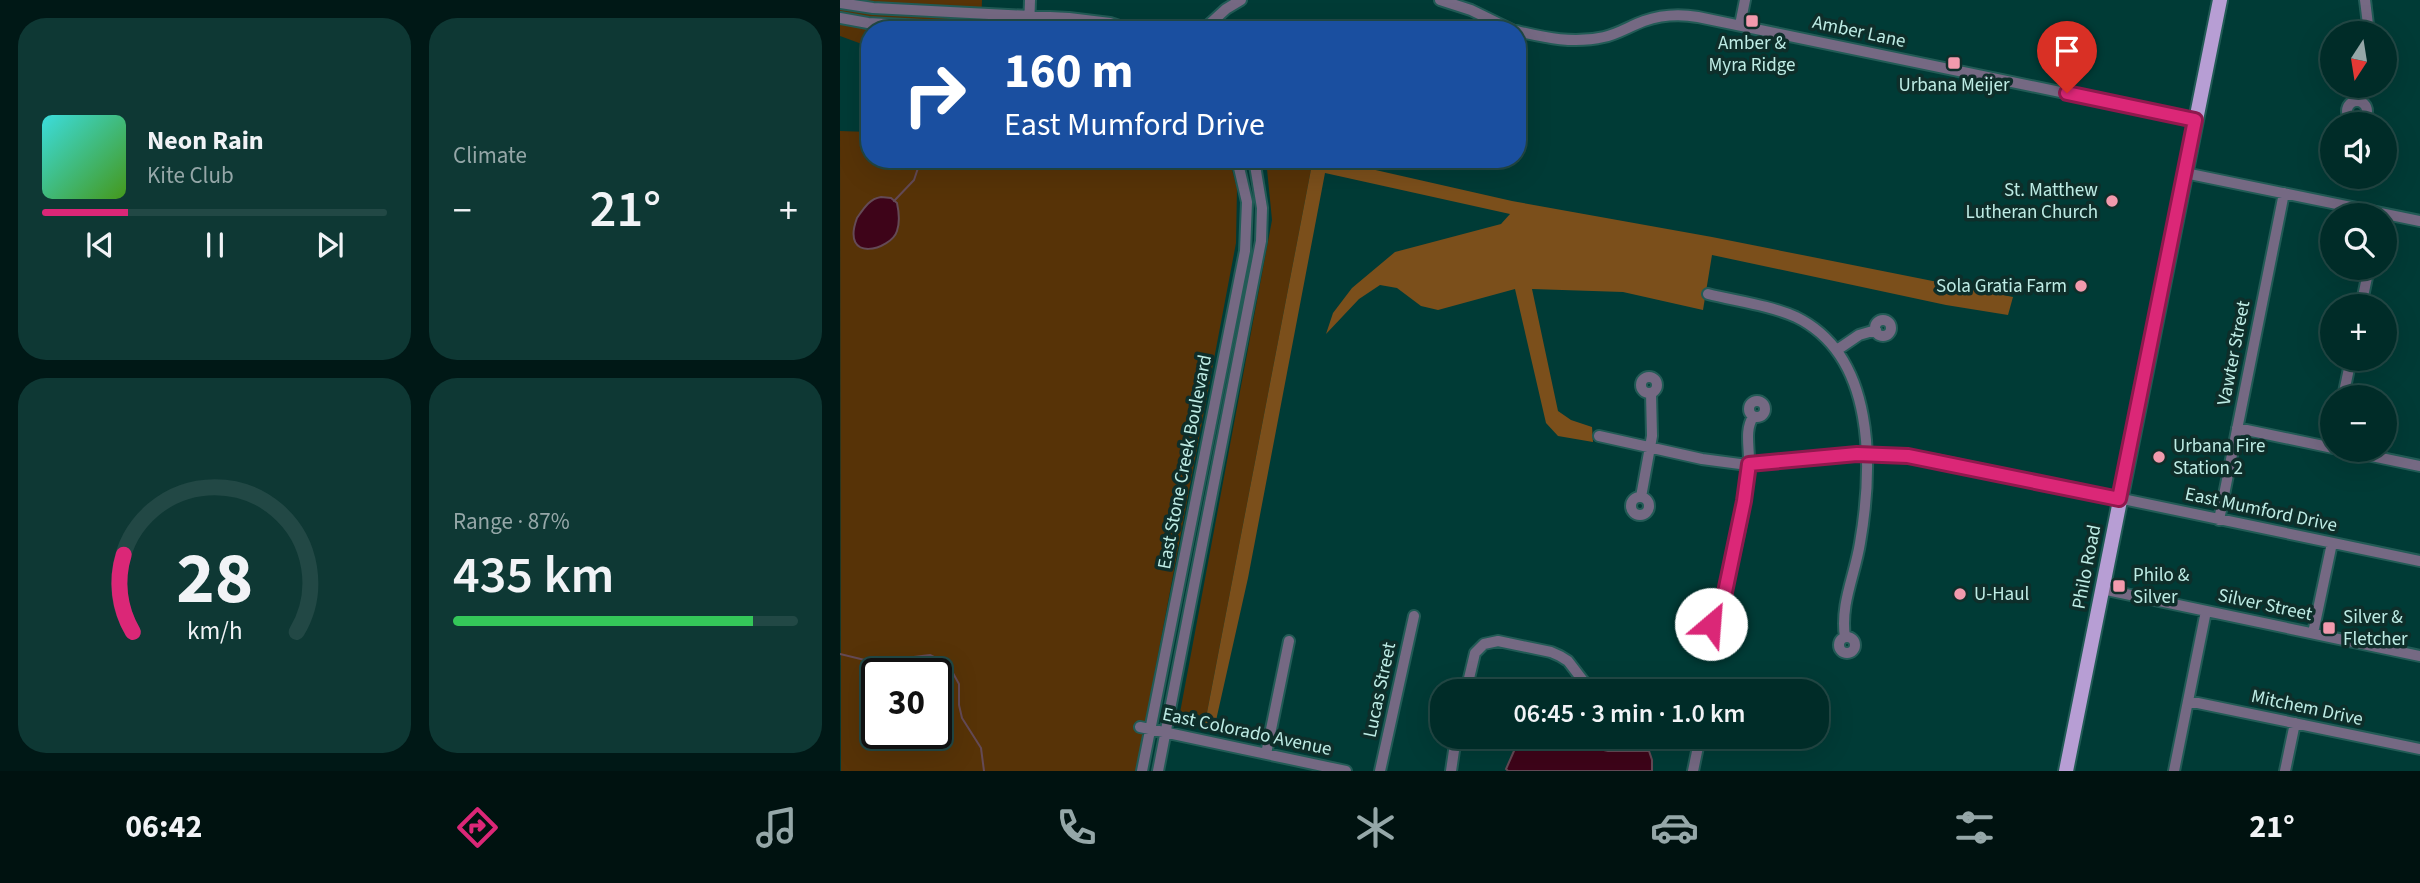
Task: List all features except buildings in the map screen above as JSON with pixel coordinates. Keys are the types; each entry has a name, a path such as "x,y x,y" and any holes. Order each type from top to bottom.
{"main road":[{"name":"Philo Road","path":"2066,771 2220,0"}],"street":[{"path":"1030,0 1030,21"},
{"path":"1213,21 1241,0"},
{"name":"Amber Lane","path":"1440,0 1471,10 1491,21"},
{"path":"1740,25 1745,0"},
{"path":"2365,0 2367,21"},
{"path":"840,3 873,8 1097,21"},
{"name":"Amber Lane","path":"1526,32 1575,41 1606,37 1645,21 1672,16 1698,17 2195,120"},
{"path":"840,18 861,22"},
{"name":"East Stone Creek Boulevard","path":"1142,771 1145,728 1163,632 1224,357 1247,232 1247,202 1239,168"},
{"name":"East Stone Creek Boulevard","path":"1158,771 1244,360 1262,233 1261,191 1256,168"},
{"path":"2185,173 2329,203"},
{"name":"Vawter Street","path":"2219,520 2284,193"},
{"path":"2397,217 2420,221"},
{"path":"1708,294 1796,318 1822,334 1837,350 1856,386 1866,454 1863,528 1844,608 1845,637"},
{"path":"1837,350 1859,335 1876,330"},
{"path":"1224,357 1244,360"},
{"path":"1641,497 1651,448 1651,393"},
{"path":"1720,616 1744,501 1749,464 1749,428 1753,416"},
{"path":"2237,428 2320,445"},
{"name":"East Mumford Drive","path":"1599,436 1713,461 1749,464 1866,454 1936,460 2420,561"},
{"path":"2397,461 2420,466"},
{"path":"2313,633 2332,542"},
{"name":"Silver Street","path":"2102,589 2420,656"},
{"path":"2174,771 2206,611"},
{"name":"Lucas Street","path":"1380,771 1414,616"},
{"path":"1163,632 1184,637"},
{"path":"1266,754 1290,641"},
{"path":"1468,679 1472,660 1481,646 1498,641 1551,652 1568,661 1582,679"},
{"name":"Mitchem Drive","path":"2188,701 2420,749"},
{"path":"2285,771 2295,723"},
{"name":"East Colorado Avenue","path":"1145,728 1346,771"},
{"path":"1451,771 1453,749"},
{"path":"1693,771 1698,749"}],"shaded area":[{"path":"840,0 982,0 981,21 861,21 861,44 840,36"},
{"path":"840,131 861,132 861,168 1231,168 1237,188 1236,243 1136,771 841,771"},
{"path":"1267,168 1311,168 1205,723 1179,718 1272,220"},
{"path":"1311,168 1367,168 1512,201 1712,237 2013,297 2008,315 1946,305 1712,255 1703,310 1623,292 1532,289 1558,411 1571,420 1592,427 1593,442 1558,436 1546,423 1515,289 1438,310 1421,306 1397,288 1380,285 1359,299 1326,334 1333,313 1352,288 1395,252 1501,224 1510,214 1325,173 1248,578 1215,725 1205,723"},
{"path":"881,197 891,198 897,203 897,231 893,238 877,247 861,247 855,242 857,218 870,202"},
{"path":"1514,751 1649,751 1652,771 1508,771 1506,769"}],"waterway":[{"path":"894,201 914,180 918,168"},
{"path":"840,654 873,662 930,655 948,664 959,684 962,718 981,748 984,771"}],"place":[{"name":"Amber & Myra Ridge","path":"1752,21"},
{"name":"Urbana Meijer","path":"1954,63"},
{"name":"St. Matthew Lutheran Church","path":"2112,201"},
{"name":"Sola Gratia Farm","path":"2081,286"},
{"name":"Urbana Fire Station 2","path":"2159,457"},
{"name":"Philo & Silver","path":"2119,586"},
{"name":"U-Haul","path":"1960,594"},
{"name":"Silver & Fletcher","path":"2329,628"}],"route":[{"path":"1711,624 1715,617 1720,616 1749,464 1857,454 1908,456 2119,499 2195,120 2067,93"}]}
